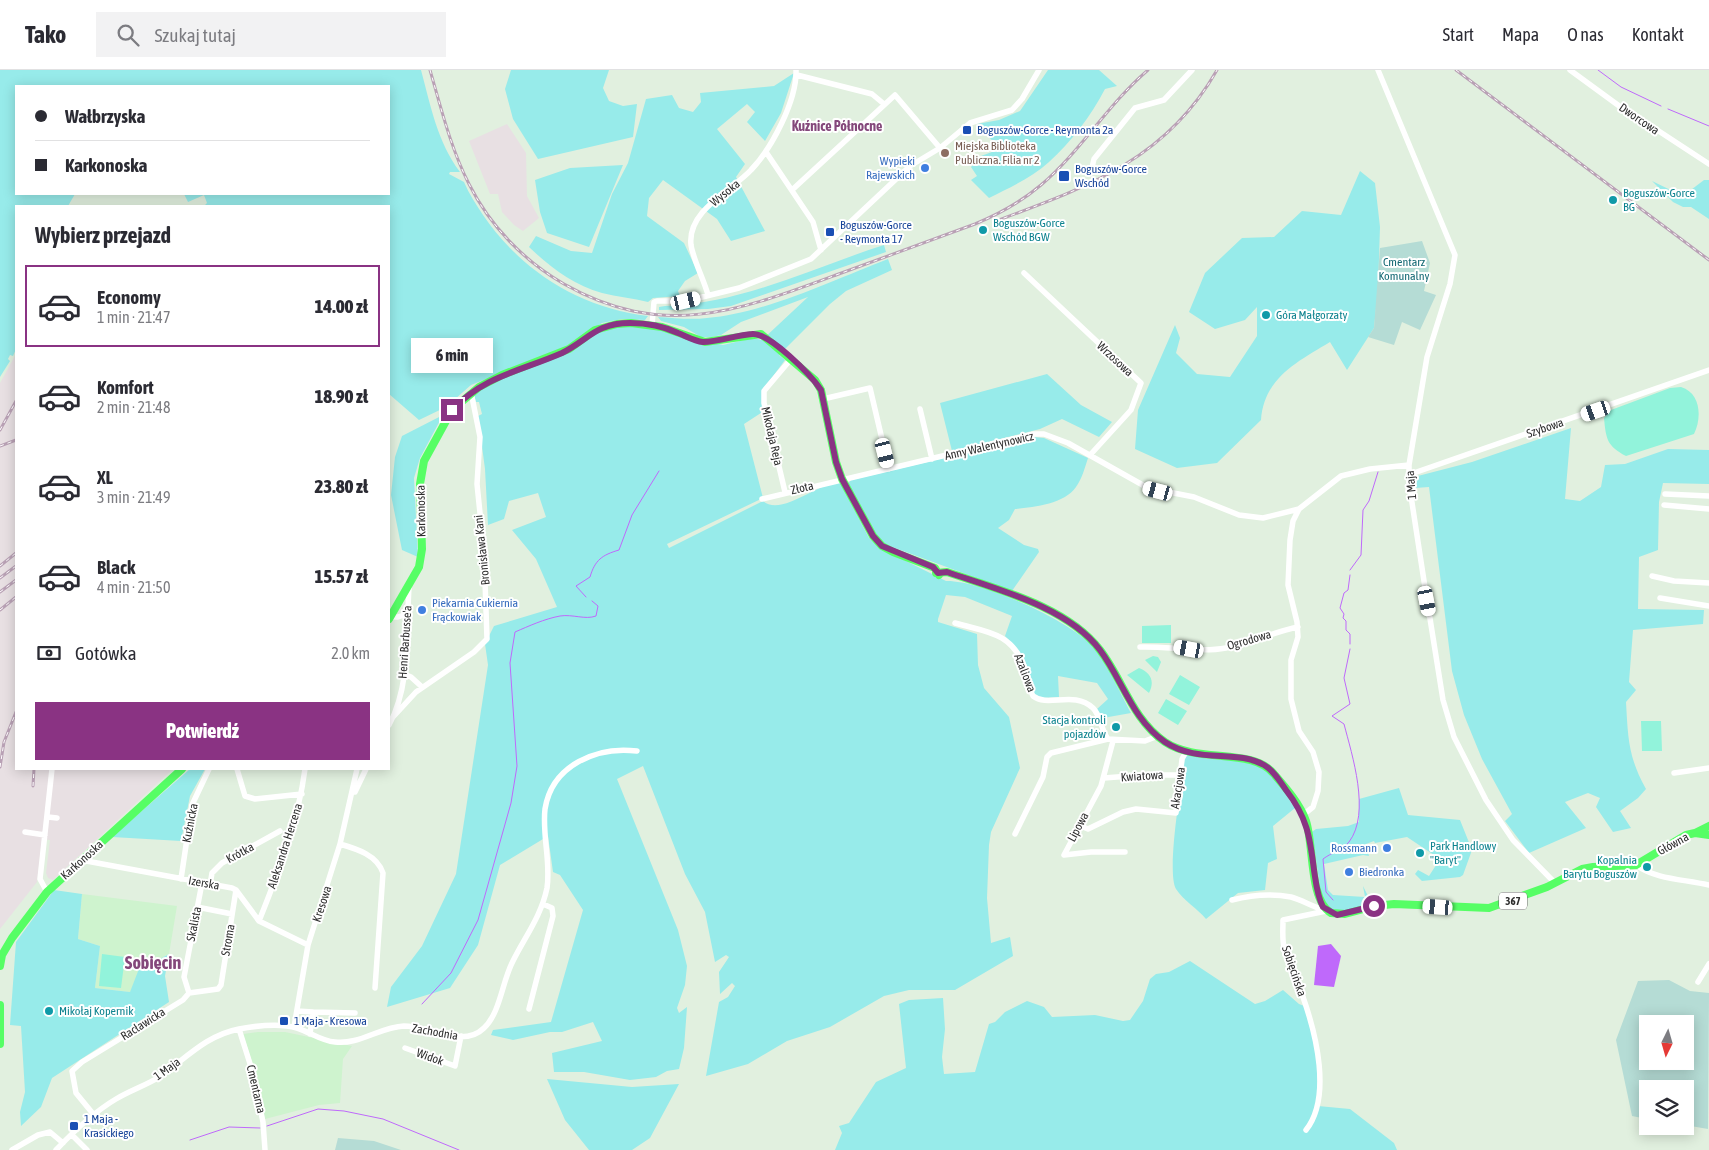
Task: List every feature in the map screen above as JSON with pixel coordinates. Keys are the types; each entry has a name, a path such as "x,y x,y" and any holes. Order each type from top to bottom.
{"main road":[{"name":"Karkonoska","path":"392,618 419,568 421,559 420,484 424,461 446,418 471,392 502,375 570,349 595,330 617,324 650,322 704,342 753,334 765,336 789,358"},
{"path":"789,358 815,380 821,390 836,462 842,479 877,541 894,552 928,565 937,574 950,574 1038,605 1087,636 1106,659 1138,715 1158,736 1186,752 1212,757 1246,759 1266,766 1286,789 1303,815 1308,831 1318,894 1326,910"},
{"name":"Karkonoska","path":"0,966 2,955 12,938 47,892 181,770"},
{"name":"Główna","path":"1636,866 1686,835 1707,831"},
{"name":"367","path":"1326,910 1337,915 1374,906 1394,904 1467,909 1489,908 1502,905 1556,883 1582,869 1636,866"},
{"path":"0,1005 0,1044"}],"street":[{"path":"650,322 657,301 686,301 739,288 811,259 910,166 940,148 970,123 1012,110 1022,99 1039,70"},
{"path":"1091,172 1094,159 1135,108 1164,100 1192,70"},
{"name":"1 Maja","path":"1378,70 1455,256 1450,284 1427,357 1408,475 1443,700 1454,736 1486,800 1512,840 1556,883"},
{"name":"Dworcowa","path":"1570,70 1637,119 1648,124 1709,164"},
{"path":"796,73 872,94 884,104"},
{"name":"Wysoka","path":"708,296 691,244 693,230 710,203 742,179 766,152 788,108 796,73"},
{"path":"792,190 895,95 940,148"},
{"path":"766,152 813,222 821,250"},
{"name":"Wrzosowa","path":"1024,274 1142,383 1131,410 1091,454"},
{"name":"Mikołaja Reja","path":"785,492 764,402 764,391 789,358"},
{"name":"Szybowa","path":"1408,475 1709,370"},
{"path":"823,398 870,388 889,469"},
{"name":"Bronisława Kani","path":"393,717 422,687 488,639 484,552 478,506 479,428 471,392"},
{"path":"920,409 932,459"},
{"name":"Anny Walentynowicz","path":"842,479 1034,434 1052,437 1091,454 1148,488 1194,497 1226,511 1253,518 1263,518 1299,509"},
{"path":"1303,815 1313,807 1318,791 1319,772 1314,752 1299,732 1291,699 1291,660 1298,637 1298,627 1288,585 1290,540 1293,521 1299,509 1341,476 1370,469 1409,465"},
{"name":"Złota","path":"762,499 842,479"},
{"path":"1665,494 1709,496"},
{"path":"1664,505 1709,509"},
{"path":"1286,513 1292,515 1293,521"},
{"path":"1652,576 1674,581 1709,583"},
{"name":"Henri Barbusse'a","path":"390,723 404,672 409,587"},
{"path":"1660,598 1709,606"},
{"path":"392,618 407,614"},
{"path":"392,618 407,629"},
{"name":"Azaliowa","path":"955,623 1000,636 1010,642 1023,663 1033,696 1040,700 1074,699 1087,704 1097,713 1111,740"},
{"name":"Ogrodowa","path":"1140,647 1218,649 1298,627"},
{"path":"404,672 422,687"},
{"path":"1015,834 1043,777 1048,757 1056,751 1111,740 1144,741 1158,736"},
{"name":"Lipowa","path":"1111,740 1104,778 1064,855 1091,852 1125,852"},
{"name":"Zachodnia","path":"294,1027 327,1041 345,1042 404,1026 461,1036 479,1032 492,1018 512,962 543,904 547,886 546,808 552,791 562,775 575,763 598,753 614,750 637,751"},
{"name":"Akacjowa","path":"1078,825 1088,829 1123,812 1136,810 1176,813 1180,775 1186,752"},
{"path":"1674,773 1709,768"},
{"path":"47,892 40,879 52,770"},
{"name":"Kuźnicka","path":"181,879 192,805 209,770"},
{"path":"237,770 245,796 255,799 302,794"},
{"name":"Aleksandra Hercena","path":"259,921 290,840 302,794 305,770"},
{"path":"352,798 357,770"},
{"path":"352,798 366,770"},
{"name":"Kwiatowa","path":"1104,778 1158,774 1180,775"},
{"name":"Kresowa","path":"294,1027 308,945 340,844 352,798"},
{"path":"48,817 57,818"},
{"name":"Krótka","path":"210,885 212,872 222,863 280,831"},
{"path":"25,832 45,835"},
{"path":"340,844 366,854 378,863 383,873 375,988"},
{"name":"Izerska","path":"81,860 236,890 259,921 308,945"},
{"path":"1636,866 1660,877 1709,885"},
{"name":"Skalista","path":"189,993 184,977 202,883"},
{"name":"Stroma","path":"189,993 218,989 221,985 236,890"},
{"path":"1232,900 1249,896 1267,895 1292,898 1326,910"},
{"path":"529,1009 553,916 552,908 543,904"},
{"path":"1302,916 1306,904"},
{"path":"197,907 232,914"},
{"name":"Sobięcińska","path":"1306,1130 1314,1120 1320,1098 1319,1066 1304,998 1284,946 1283,920 1326,910"},
{"path":"1698,982 1709,964"},
{"name":"Racławicka","path":"94,1114 76,1093 72,1071 82,1062 183,1000 189,993"},
{"path":"296,1012 355,1013"},
{"path":"310,1034 313,1012"},
{"name":"1 Maja","path":"56,1150 94,1114 117,1098 160,1077 209,1040 239,1029 294,1027"},
{"name":"Cmentarna","path":"239,1029 252,1070 263,1122 264,1150"},
{"name":"Widok","path":"405,1048 455,1066 461,1036"},
{"path":"12,1150 38,1135 50,1132 63,1143"},
{"path":"72,1135 87,1150"}],"shaded area":[{"path":"0,70 421,70 440,136 460,172 450,172 449,174 464,182 470,195 498,235 515,253 554,284 599,305 623,312 648,316 645,320 622,319 602,323 562,349 471,385 446,407 419,420 390,395 390,205 205,205 207,203 204,195 390,195 390,85 15,85 15,195 74,195 69,205 15,205 15,351 13,356 10,355 8,359 10,361 0,377"},
{"path":"511,70 609,70 603,88 609,101 623,106 637,104 633,137 538,159 513,119 505,89"},
{"path":"1048,70 1099,70 1117,86 1105,89 1080,128 1049,162 1027,178 989,198 971,180 977,176 971,167 981,156 1000,149 977,124 999,120 1020,111"},
{"path":"794,73 781,113 765,141 747,122 755,112 747,104 717,129 745,164 736,177 765,231 731,241 717,219 663,180 649,198 647,216 684,243 698,273 685,281 678,291 680,296 653,298 648,302 591,290 562,274 529,247 536,236 571,251 592,253 612,194 628,163 646,99 672,95 679,108 693,112 701,102 700,93 774,86"},
{"path":"507,124 526,153 527,196 539,218 523,231 514,225 502,212 498,194 490,194 469,141"},
{"path":"623,165 589,247 547,233 540,212 535,180 570,168"},
{"path":"1360,171 1375,183 1380,227 1378,289 1374,328 1347,370 1330,342 1294,364 1275,382 1268,393 1263,405 1261,420 1217,463 1177,468 1135,449 1138,410 1175,325 1180,338 1176,353 1197,374 1230,377 1257,336 1257,307 1245,320 1215,329 1189,312 1205,273 1242,238 1274,237 1302,211 1341,215"},
{"path":"1704,180 1709,180 1709,219 1691,207 1683,207 1673,202 1652,181 1683,196"},
{"path":"184,195 204,195 188,202"},
{"path":"884,245 886,252 731,306 708,309 659,310 659,307 693,304 749,292"},
{"path":"888,259 892,270 846,291 830,304 779,355 785,360 762,391 764,411 744,424 763,498 667,544 669,548 763,501 771,505 779,505 840,482 869,538 880,548 946,581 961,582 979,587 1020,602 1059,622 1075,632 1094,648 1131,713 1103,718 1097,709 1108,699 1097,683 1058,676 1059,697 1040,698 1035,696 1020,656 1005,636 1012,616 965,597 946,595 938,619 938,622 977,634 978,665 984,688 1009,717 1020,768 991,832 987,898 991,943 1010,937 1013,956 955,990 909,990 884,996 830,1027 787,1041 748,1064 706,1076 719,1002 728,997 735,986 732,983 720,994 719,972 729,957 726,955 715,962 705,912 685,874 643,766 617,779 678,930 687,966 685,985 677,1008 679,1013 687,1007 684,1048 679,1069 667,1071 656,1077 630,1080 584,1072 554,1072 552,1053 602,1041 593,1022 562,1032 550,1032 513,1040 491,1035 493,1030 551,1022 583,910 560,875 553,872 548,836 500,865 478,945 450,988 387,1007 391,987 422,946 456,874 488,665 485,644 494,626 557,607 536,559 512,530 546,517 538,493 509,501 504,519 488,525 485,469 478,416 482,414 479,402 476,402 474,395 477,391 596,333 618,327 647,326 723,345 753,338 762,340 808,297 741,322 721,335 712,337 701,337 684,327 661,321 658,317 701,319 752,310 799,294"},
{"path":"15,356 15,770 172,770 53,880 48,878 46,873 50,840 42,839 37,882 0,929 0,383"},
{"path":"1047,374 1081,405 1112,422 1099,437 1062,419 1040,429 952,451 940,403"},
{"path":"1681,387 1693,395 1698,407 1697,428 1694,434 1626,456 1611,445 1607,437 1604,418 1611,410 1670,388"},
{"path":"443,415 420,458 414,478 418,557 402,550 391,495 395,457 402,436"},
{"path":"1571,428 1565,499 1580,501 1601,487 1605,465 1625,464 1668,449 1709,450 1709,484 1663,483 1659,502 1658,550 1639,557 1638,609 1704,610 1703,624 1633,630 1629,682 1636,690 1626,702 1627,726 1632,757 1646,789 1638,798 1620,811 1631,828 1613,832 1596,807 1600,798 1588,793 1565,802 1586,828 1529,853 1505,821 1512,814 1482,759 1464,715 1452,671 1429,487 1415,488 1414,477 1472,462"},
{"path":"1034,437 1044,438 1088,458 1080,480 1071,493 1048,504 1015,509 1009,520 998,528 1024,545 1038,549 1039,552 1012,591 884,544 876,534 848,484 851,480"},
{"path":"1171,625 1171,643 1142,643 1142,626"},
{"path":"1153,656 1158,657 1161,662 1157,672 1145,660"},
{"path":"1139,668 1151,678 1152,685 1149,693 1127,675"},
{"path":"1180,675 1200,687 1189,705 1169,694"},
{"path":"1166,699 1187,711 1178,725 1158,713"},
{"path":"1641,721 1661,721 1662,751 1642,751"},
{"path":"1188,755 1242,762 1262,768 1277,781 1295,808 1273,826 1277,859 1268,863 1265,890 1238,893 1206,919 1179,893 1173,879 1176,825 1185,757"},
{"path":"189,770 204,770 190,796 181,841 112,837"},
{"path":"1399,788 1408,815 1460,820 1472,850 1463,875 1460,877 1422,881 1415,874 1418,870 1429,876 1440,859 1407,837 1375,843 1374,841 1366,844 1369,856 1363,855 1324,864 1328,890 1333,895 1365,897 1363,886 1370,900 1367,904 1346,911 1333,911 1322,901 1312,832 1316,829 1348,826 1359,822 1359,799"},
{"path":"54,890 82,894 78,939 100,946 95,988 130,992 142,961 158,960 169,954 165,976 169,1002 52,1078 41,1107 21,1126 20,1112 25,1092 21,1026 10,1025 16,942"},
{"path":"82,894 177,906 169,954 158,960 130,992 95,988 100,946 78,939"},
{"path":"1331,944 1341,956 1334,987 1314,985 1318,946"},
{"path":"102,954 125,957 121,988 99,986"},
{"path":"1190,961 1255,1004 1265,1001 1283,990 1299,1004 1307,1007 1317,1060 1318,1106 1350,1109 1394,1143 1397,1150 835,1150 842,1133 839,1126 849,1123 876,1082 906,1068 899,1004 909,1000 943,998 945,1029 942,1057 944,1074 975,1072 989,1024 995,1022 1005,1012 1027,1001 1044,1007 1052,1017 1095,1015 1123,1021 1130,1020 1143,1001 1150,979 1156,974 1169,972"},
{"path":"285,1032 352,1046 343,1059 340,1103 319,1105 265,1119 256,1074 243,1034"},
{"path":"547,1079 632,1087 679,1084 650,1138 632,1150 589,1150 565,1120"}],"green space":[{"name":"Cmentarz Komunalny","path":"1422,241 1430,263 1424,291 1436,295 1420,330 1402,322 1394,345 1368,337 1374,328 1380,248"},
{"path":"1669,980 1690,991 1709,993 1708,1129 1694,1127 1694,1080 1639,1080 1639,1117 1632,1116 1616,1040 1638,981"},
{"path":"338,1138 374,1141 401,1150 335,1150"}],"waterway":[{"path":"1598,70 1621,87 1661,106"},
{"path":"1668,109 1709,126"},
{"path":"586,597 576,586 590,577 594,566 600,559 619,550 632,515 659,471"},
{"path":"1350,570 1361,555 1363,510 1369,501 1378,472"},
{"path":"1350,575 1348,590 1344,593 1340,608 1346,621 1346,630 1350,634 1350,644"},
{"path":"422,1004 451,973 478,920 511,803 517,766 510,663 515,632 560,616 596,616 598,606 592,601"},
{"path":"1333,900 1326,892 1323,859 1349,842 1359,816 1358,784 1344,724 1332,716 1350,704 1344,678 1350,649"},
{"path":"267,1126 318,1109 344,1111 383,1119 459,1150"},
{"path":"190,1140 229,1127 260,1128"}],"railway":[{"path":"430,70 447,128 469,184 487,214 509,241 549,275 600,301 635,311 668,315 701,314 766,299 975,224 1001,212 1033,191 1055,172 1120,98 1148,70"},
{"path":"996,221 1062,196 1092,182 1122,166 1149,148 1174,127 1197,101 1217,70"},
{"path":"1456,70 1709,260"},
{"path":"0,430 15,403"},
{"path":"0,446 15,440"},
{"path":"0,566 15,554"},
{"path":"0,578 15,567"},
{"path":"0,592 15,581"},
{"path":"0,610 15,598"},
{"path":"0,767 4,742 15,714"},
{"path":"33,786 34,770"}],"place":[{"name":"Boguszów-Gorce - Reymonta 2a","path":"967,130"},
{"name":"Miejska Biblioteka Publiczna. Filia nr 2","path":"945,153"},
{"name":"Wypieki Rajewskich","path":"925,168"},
{"name":"Boguszów-Gorce Wschód","path":"1064,176"},
{"name":"Boguszów-Gorce BG","path":"1613,200"},
{"name":"Boguszów-Gorce Wschód BGW","path":"983,230"},
{"name":"Boguszów-Gorce - Reymonta 17","path":"830,232"},
{"name":"Góra Małgorzaty","path":"1266,315"},
{"name":"Piekarnia Cukiernia Frąckowiak","path":"422,610"},
{"name":"Stacja kontroli pojazdów","path":"1116,727"},
{"name":"Rossmann","path":"1387,848"},
{"name":"Park Handlowy \"Baryt\"","path":"1420,853"},
{"name":"Kopalnia Barytu Boguszów","path":"1647,867"},
{"name":"Biedronka","path":"1349,872"},
{"name":"Mikołaj Kopernik","path":"49,1011"},
{"name":"1 Maja - Kresowa","path":"284,1021"},
{"name":"1 Maja - Krasickiego","path":"74,1126"}],"district":[{"name":"Kuźnice Północne","path":"837,126"},
{"name":"Sobięcin","path":"153,962"}],"route":[{"path":"452,410 479,387 533,362 570,349 595,330 606,326 631,323 655,325 704,342 753,334 765,336 815,380 821,390 836,462 842,479 873,536 882,546 933,567 938,573 947,572 1027,600 1052,612 1087,636 1100,649 1138,715 1164,741 1186,752 1198,755 1246,759 1266,766 1286,789 1303,815 1308,831 1318,894 1323,907 1337,915 1374,906"}]}
